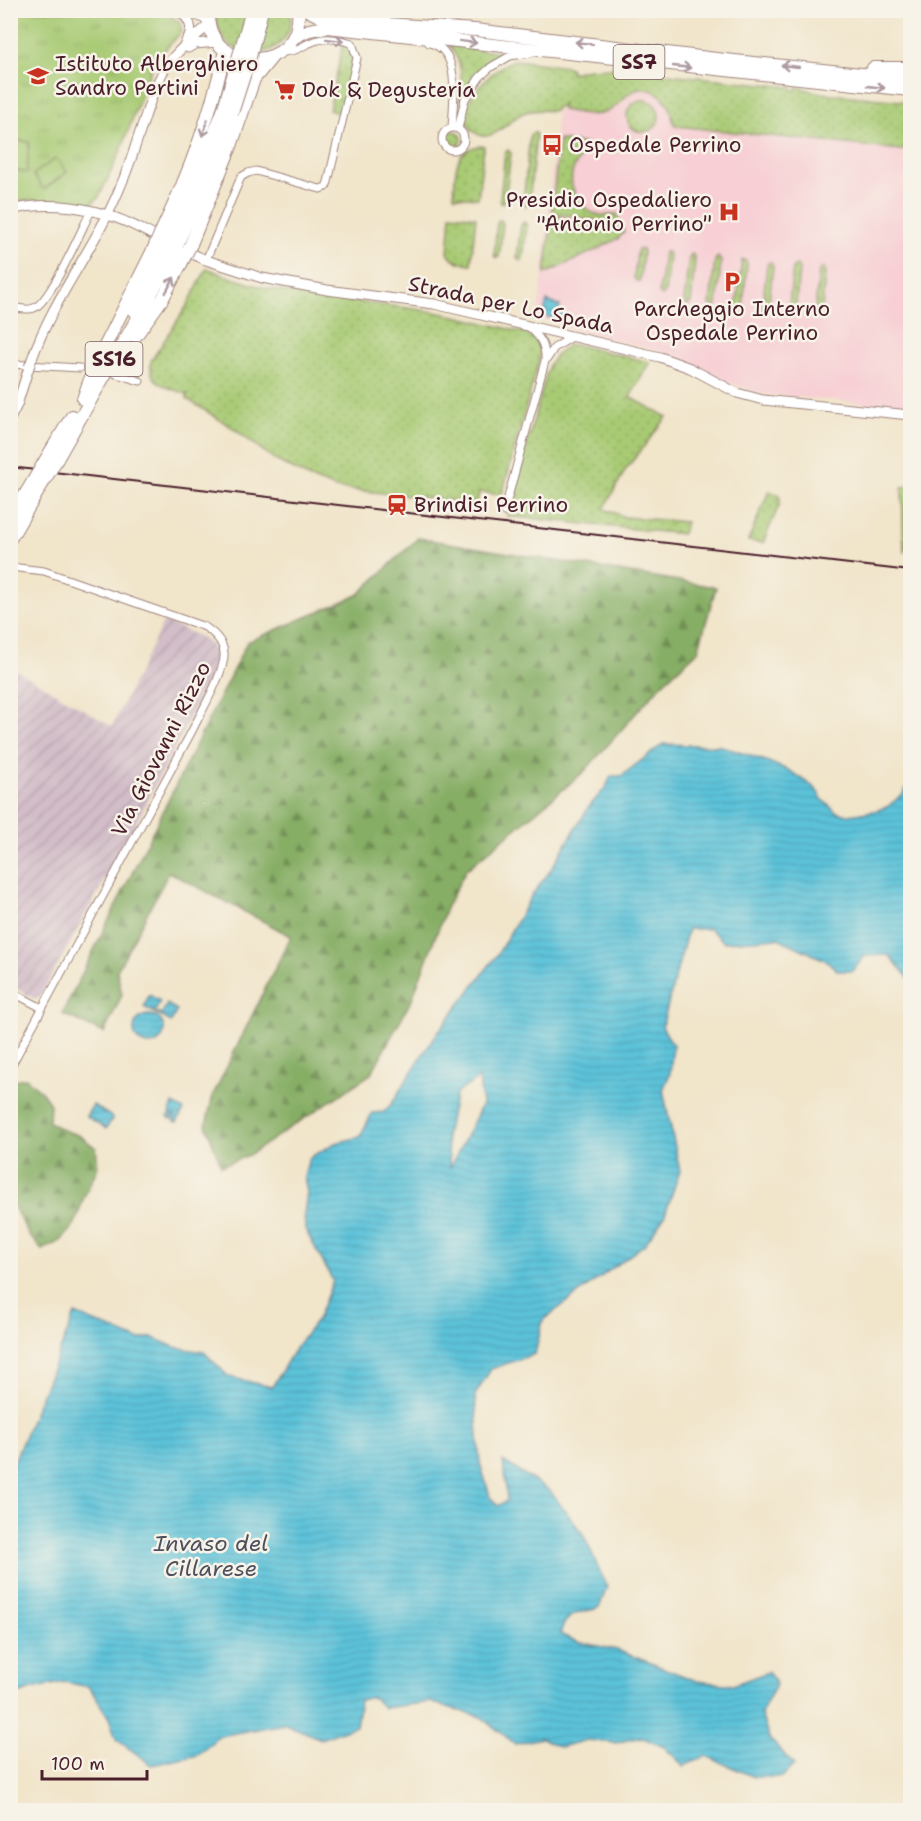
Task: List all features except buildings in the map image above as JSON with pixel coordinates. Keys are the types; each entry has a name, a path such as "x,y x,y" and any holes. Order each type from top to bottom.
{"highway":[{"name":"SS16","path":"10,539 53,456 167,257 208,176 227,112 252,10"},
{"name":"SS16","path":"227,112 247,67 262,10"},
{"path":"293,38 297,27 298,10"},
{"name":"SS7","path":"307,10 321,17 336,20 436,26 910,79"},
{"path":"363,10 378,16 436,26"},
{"path":"208,18 221,46 236,57 261,60 276,54"},
{"path":"86,400 94,368 167,257 176,237 231,146 254,79 293,38 309,30 327,27 368,31"},
{"name":"SS7","path":"368,31 910,90"},
{"path":"176,237 181,190 201,141 217,87 221,46"},
{"path":"813,69 910,68"},
{"name":"SS16","path":"10,520 53,456"}],"street":[{"path":"178,10 188,20 191,32 180,51"},
{"path":"10,419 38,342 59,298 108,215 164,70 208,18 185,10"},
{"path":"368,31 373,35 386,38 437,44 445,52 452,65 454,80 455,128 465,99 480,77 491,67 510,56 544,51"},
{"path":"206,260 241,177 256,171 310,188 326,187 357,58 352,43 330,38 317,40 292,52 276,54"},
{"path":"180,51 195,44 221,46"},
{"name":"Strada per Lo Spada","path":"10,210 25,206 71,206 108,215 206,260 262,278 294,285 434,304 554,332 676,362 737,393 756,399 910,415"},
{"path":"10,307 31,310 48,294 91,211"},
{"path":"528,326 538,335 546,349"},
{"path":"554,332 554,348"},
{"path":"504,513 545,361 549,338 554,332"},
{"path":"545,361 554,348 572,337"},
{"path":"10,363 80,368"},
{"path":"116,374 140,381"},
{"name":"Via Giovanni Rizzo","path":"10,567 44,571 205,627 218,636 224,653 221,672 193,729 10,1068"},
{"path":"10,991 42,1008"}],"shaded area":[{"name":"Presidio Ospedaliero \"Antonio Perrino\"","path":"644,89 662,97 668,104 673,124 677,127 910,152 910,410 763,394 719,380 683,359 660,351 582,332 537,317 557,110 603,114 619,106 632,92"},
{"path":"164,621 201,637 210,644 215,653 214,671 133,829 40,997 35,999 11,986 11,667 112,726"}],"green space":[{"path":"11,11 137,11 164,13 179,21 182,31 154,62 119,155 99,197 91,204 26,200 11,203"},
{"path":"216,11 290,11 290,28 283,41 271,49 256,53 242,51 229,44 219,31"},
{"path":"343,44 350,47 353,61 341,114 329,110"},
{"path":"449,45 501,53 480,69 458,105 461,88 460,67"},
{"path":"516,60 564,65 571,69 571,73 610,68 792,87 795,91 797,87 822,93 910,102 910,151 677,126 674,124 666,101 657,93 647,89 635,90 604,113 589,114 562,110 563,102 561,107 557,107 554,111 526,112 493,134 479,135 471,129 466,120 466,110 470,99 487,78 507,63"},
{"path":"643,100 655,104 659,116 655,128 643,132 631,128 627,116 631,104"},
{"path":"451,131 457,131 462,139 460,145 451,147 446,142 446,136"},
{"path":"534,132 536,135 529,203 526,206 523,203 530,135"},
{"path":"10,139 29,142 27,172 11,170"},
{"path":"559,140 585,144 584,151 574,166 572,177 574,191 581,203 598,215 617,214 621,223 554,213 552,209"},
{"path":"484,146 478,198 454,196 457,164 460,157 472,148"},
{"path":"508,150 511,153 505,201 501,203 505,153"},
{"path":"56,158 67,172 44,189 33,175"},
{"path":"451,214 476,217 471,264 455,260 448,253"},
{"path":"552,216 623,228 624,231 619,238 545,274"},
{"path":"499,220 503,223 499,257 496,258 494,255"},
{"path":"524,222 527,226 521,261 517,258 521,225"},
{"path":"638,249 642,249 643,252 640,280 637,282 634,278"},
{"path":"664,252 668,252 669,255 665,293 662,296 659,293"},
{"path":"692,254 695,258 691,303 687,306 684,302 689,257"},
{"path":"718,257 721,261 717,305 713,308 710,305 715,260"},
{"path":"742,260 747,263 743,308 740,311 736,308"},
{"path":"771,262 773,266 768,311 765,314 762,310 767,265"},
{"path":"797,265 799,269 795,314 791,317 788,313 793,268"},
{"path":"207,268 259,286 286,292 435,312 525,333 532,337 538,344 540,356 502,495 479,492 477,503 335,488 277,461 230,426 187,399 187,394 161,384 152,375 151,361 187,306"},
{"path":"823,268 825,271 822,310 818,313 815,309 819,271"},
{"path":"568,345 577,345 650,362 630,397 667,417 626,469 604,509 625,517 686,522 682,534 507,516 549,365"},
{"path":"910,486 910,530 904,553 902,487"},
{"path":"769,491 780,495 780,503 763,543 748,541"},
{"path":"418,538 716,587 698,651 661,685 584,772 466,870 447,906 412,999 371,1074 249,1155 221,1166 206,1125 213,1095 291,936 169,872 117,971 122,995 104,1033 62,1014 247,642 358,595"},
{"path":"26,1078 41,1091 50,1104 49,1122 80,1136 96,1148 98,1167 75,1224 61,1241 42,1250 29,1235 11,1201 11,1085 13,1080"}],"water":[{"path":"547,301 560,306 558,312 565,315 562,322 543,315"},
{"name":"Invaso del Cillarese","path":"663,744 721,746 790,771 815,788 822,799 836,812 849,815 887,807 904,793 910,781 910,980 889,955 865,956 852,971 838,971 827,961 778,938 724,942 710,929 688,929 662,1027 673,1045 670,1073 663,1090 680,1171 664,1217 645,1244 543,1320 535,1354 491,1369 475,1395 480,1463 490,1496 498,1506 507,1500 503,1461 550,1491 583,1534 607,1587 599,1608 570,1617 560,1634 578,1642 617,1650 697,1681 733,1685 768,1672 776,1683 761,1714 769,1738 794,1765 782,1777 754,1777 706,1756 684,1766 664,1747 641,1737 615,1743 587,1740 560,1747 541,1738 515,1744 481,1717 430,1702 384,1708 372,1697 360,1700 356,1726 321,1739 285,1724 219,1736 198,1755 152,1765 116,1739 109,1718 89,1687 64,1682 29,1690 11,1697 11,1469 75,1314 139,1340 152,1337 174,1347 204,1352 229,1377 272,1387 296,1347 317,1320 333,1281 305,1229 304,1214 307,1192 304,1177 309,1158 335,1143 360,1137 372,1113 384,1112 392,1103 432,1040 497,955 532,895 550,871 588,808 606,787 611,776 621,776","holes":["479,1078 482,1104 465,1139 450,1167 446,1135 456,1094"]},
{"path":"149,995 160,1001 155,1012 161,1015 167,1004 177,1010 171,1022 144,1007"},
{"path":"149,1015 155,1016 163,1024 163,1036 155,1044 149,1045 143,1044 135,1036 134,1030 135,1024 143,1016"},
{"path":"173,1104 184,1110 177,1122 173,1120 175,1116 173,1115 171,1119 168,1117"},
{"path":"93,1105 113,1118 106,1129 86,1116"}],"railway":[{"path":"10,467 910,571"}],"place":[{"name":"Istituto Alberghiero Sandro Pertini","path":"38,76"},
{"name":"Dok & Degusteria","path":"285,90"},
{"name":"Ospedale Perrino","path":"552,145"},
{"name":"Presidio Ospedaliero \"Antonio Perrino\"","path":"729,212"},
{"name":"Parcheggio Interno Ospedale Perrino","path":"732,282"},
{"name":"Brindisi Perrino","path":"397,505"}]}
